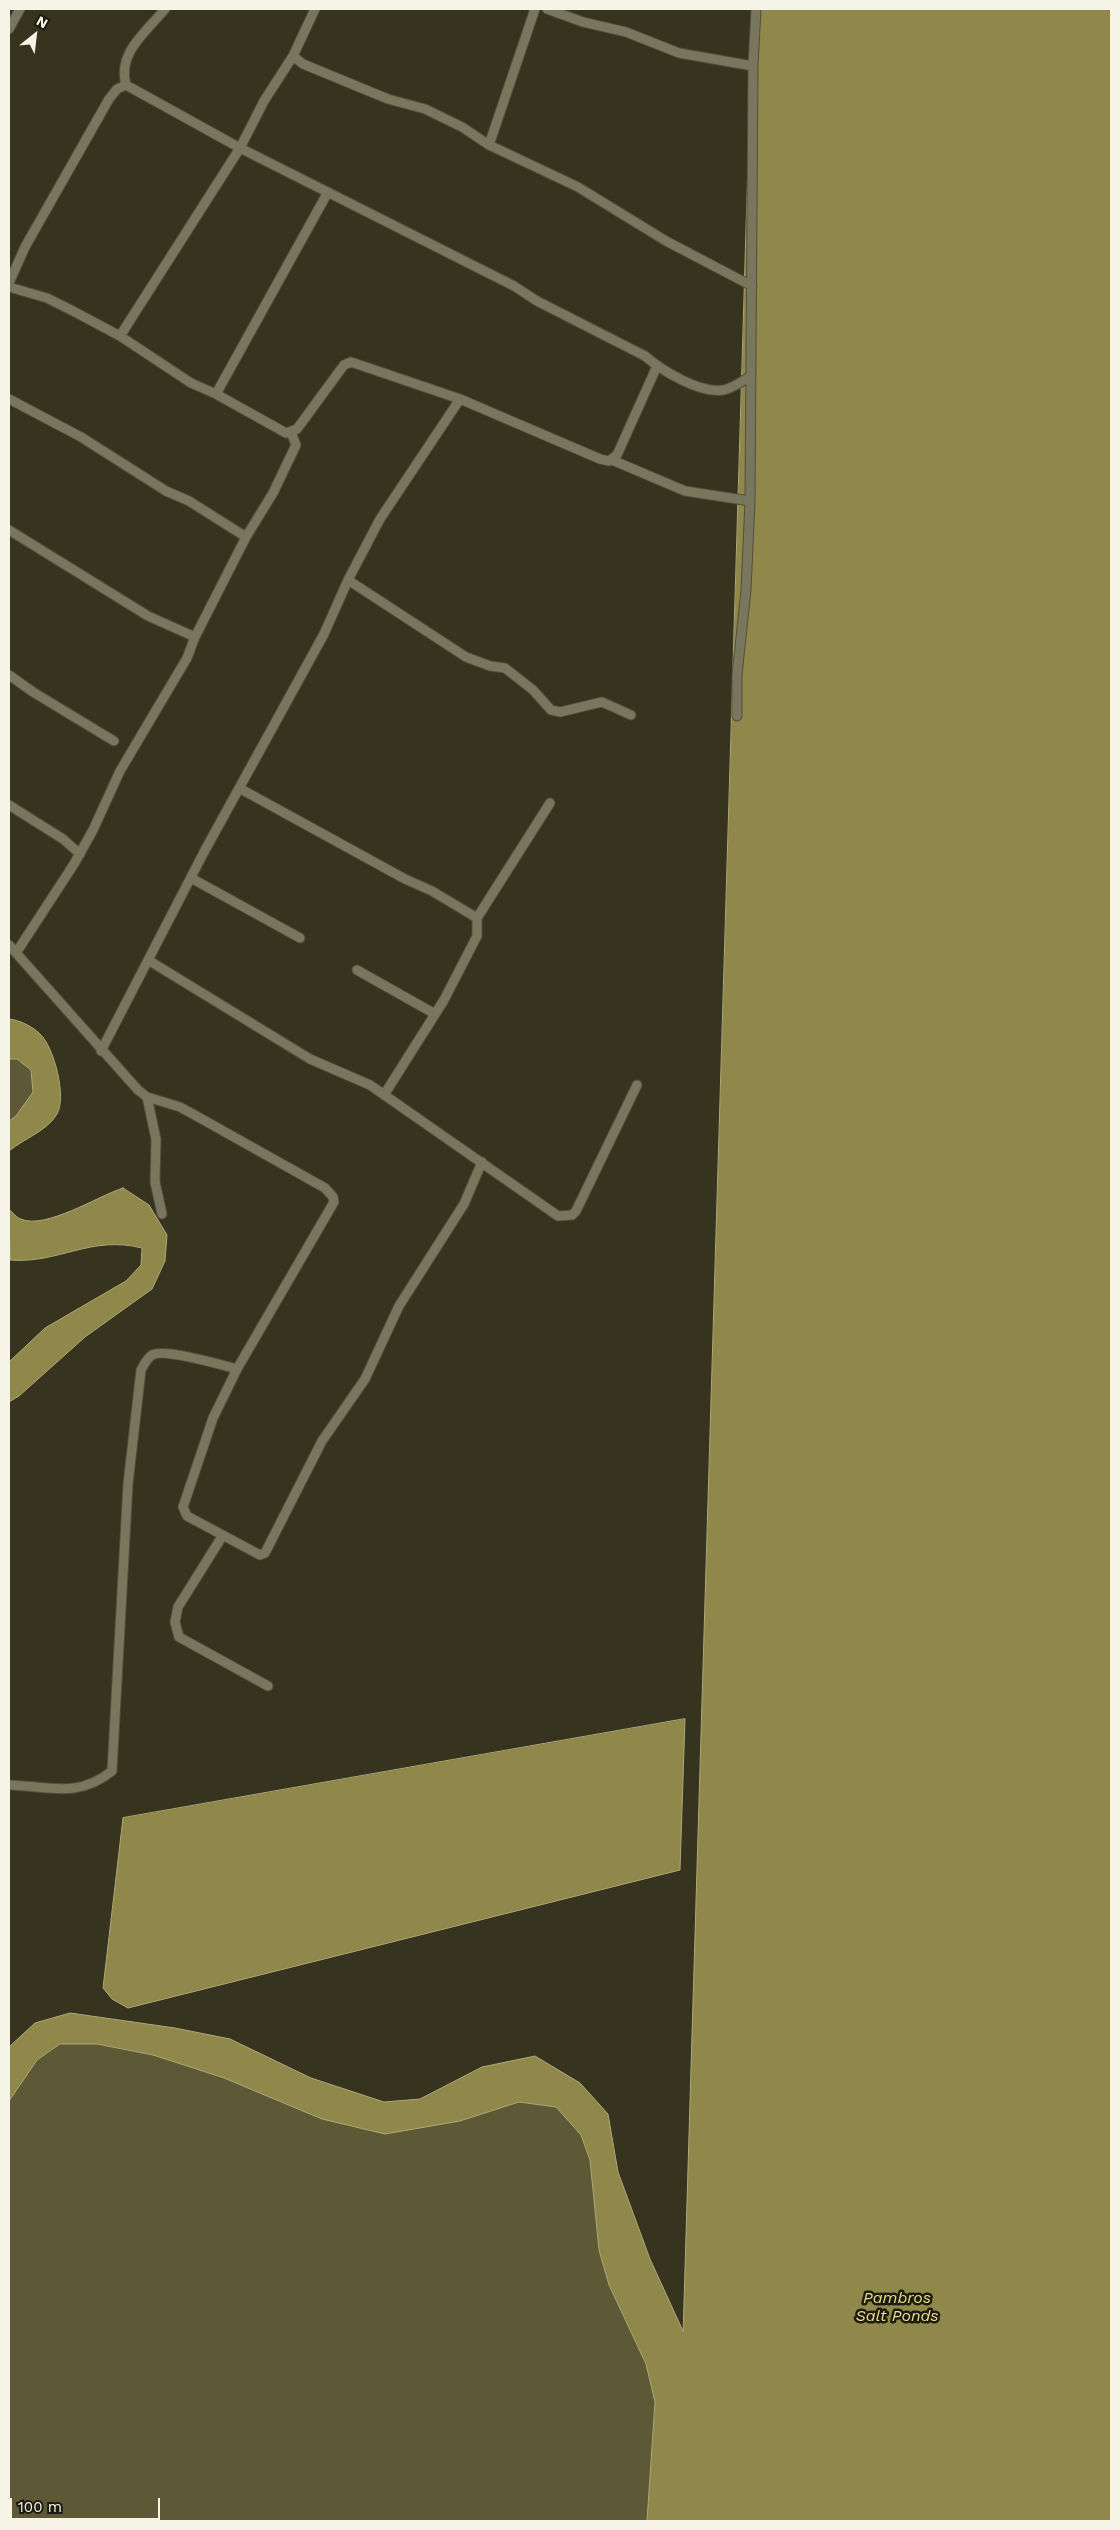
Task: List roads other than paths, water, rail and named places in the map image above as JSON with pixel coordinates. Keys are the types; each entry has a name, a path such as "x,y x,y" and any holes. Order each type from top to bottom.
{"street":[{"path":"9,29 20,9"},
{"path":"165,9 129,50 122,72 126,85 240,148 645,356 657,366 704,389 723,390 751,376"},
{"path":"120,336 240,148 264,101 293,56 315,9"},
{"path":"489,145 535,9"},
{"path":"547,9 583,22 626,32 679,53 753,66"},
{"path":"737,716 737,675 746,590 750,501 753,66 756,9"},
{"path":"293,56 303,64 380,95 425,109 462,128 489,145 578,187 666,241 752,286"},
{"path":"126,85 117,89 109,99 25,248 9,285 47,298 120,336 158,363 191,383 216,394 279,431 291,432 304,422 344,365 351,362 460,399 600,459 612,460 685,491 750,501"},
{"path":"216,394 328,192"},
{"path":"612,460 617,455 657,366"},
{"path":"9,399 81,437 166,491 189,501 246,538"},
{"path":"102,1051 191,878 310,660 348,580 380,519 460,399"},
{"path":"16,953 80,854 120,771 188,658 195,637 246,538 273,493 296,445 291,432"},
{"path":"9,530 148,616 195,637"},
{"path":"348,580 466,657 490,666 504,668 533,690 551,710 560,712 602,702 631,715"},
{"path":"9,675 33,692 114,741"},
{"path":"239,788 405,879 432,891 478,918"},
{"path":"384,1095 435,1014 476,936 478,918 550,803"},
{"path":"9,805 63,839 80,854"},
{"path":"191,878 300,938"},
{"path":"9,945 102,1051 138,1090 147,1097 180,1107 325,1188 334,1197 334,1202 237,1369 213,1418 183,1507 187,1516 260,1555 264,1553 322,1441 365,1378 399,1306 464,1204 482,1162"},
{"path":"148,960 310,1059 370,1085 558,1216 572,1215 637,1085"},
{"path":"357,970 435,1014"},
{"path":"147,1097 156,1139 155,1182 162,1214"},
{"path":"9,1785 72,1790 99,1781 112,1771 128,1484 141,1370 148,1358 159,1352 237,1369"},
{"path":"223,1535 178,1607 175,1622 179,1637 268,1686"}],"water":[{"name":"Pambros Salt Ponds","path":"753,9 1111,9 1111,2521 647,2521 655,2402 646,2364 609,2285 599,2250 590,2160 581,2135 556,2107 519,2102 460,2121 385,2134 322,2119 224,2078 153,2055 97,2044 60,2044 37,2060 9,2101 9,2047 35,2023 70,2013 175,2028 230,2039 311,2078 384,2102 420,2099 482,2067 535,2056 580,2083 608,2114 618,2172 650,2259 683,2331"},
{"path":"9,1019 29,1026 37,1031 45,1040 58,1072 61,1096 60,1106 53,1120 42,1130 9,1151 9,1121 16,1116 33,1092 31,1070 17,1059 9,1059"},
{"path":"123,1188 149,1205 167,1235 165,1261 152,1289 85,1337 19,1396 9,1402 9,1362 45,1328 126,1281 141,1265 142,1248 106,1245 44,1258 10,1260 9,1209 21,1219 31,1221 44,1220 72,1211"},
{"path":"685,1719 680,1870 128,2008 112,1999 103,1988 123,1818"}]}
